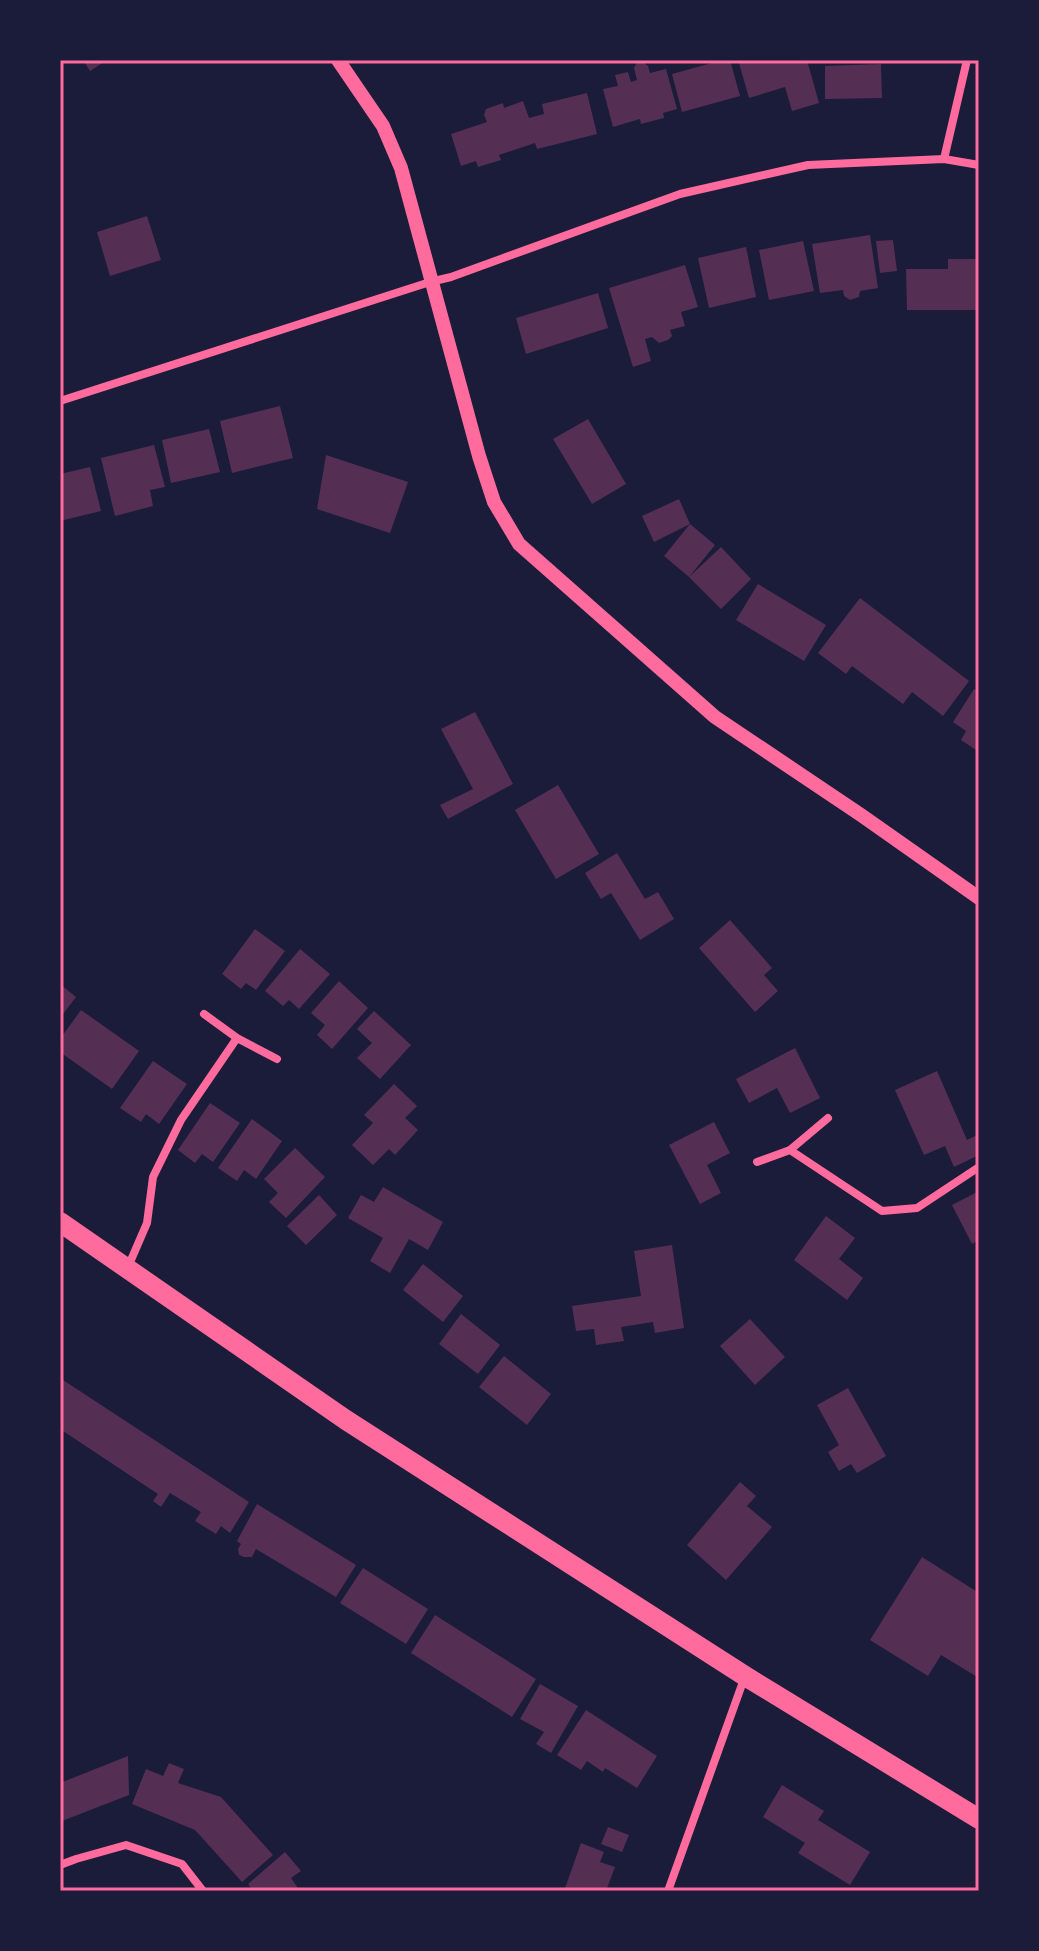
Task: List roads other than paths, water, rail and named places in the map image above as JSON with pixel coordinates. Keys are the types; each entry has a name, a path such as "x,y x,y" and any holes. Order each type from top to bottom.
{"highway":[{"path":"60,1222 346,1420 745,1676 979,1819"}],"street":[{"path":"338,60 383,126 401,168 479,456 494,502 519,544 715,717 979,898"},
{"path":"944,159 967,60"},
{"path":"60,401 451,277 680,194 808,165 944,159 979,165"},
{"path":"204,1014 237,1038 277,1059"},
{"path":"127,1268 147,1223 153,1177 181,1120 237,1038"},
{"path":"757,1162 790,1150 828,1118"},
{"path":"790,1150 882,1211 917,1208 979,1167"},
{"path":"668,1891 745,1676"},
{"path":"60,1865 126,1845 182,1864 203,1891"}]}
